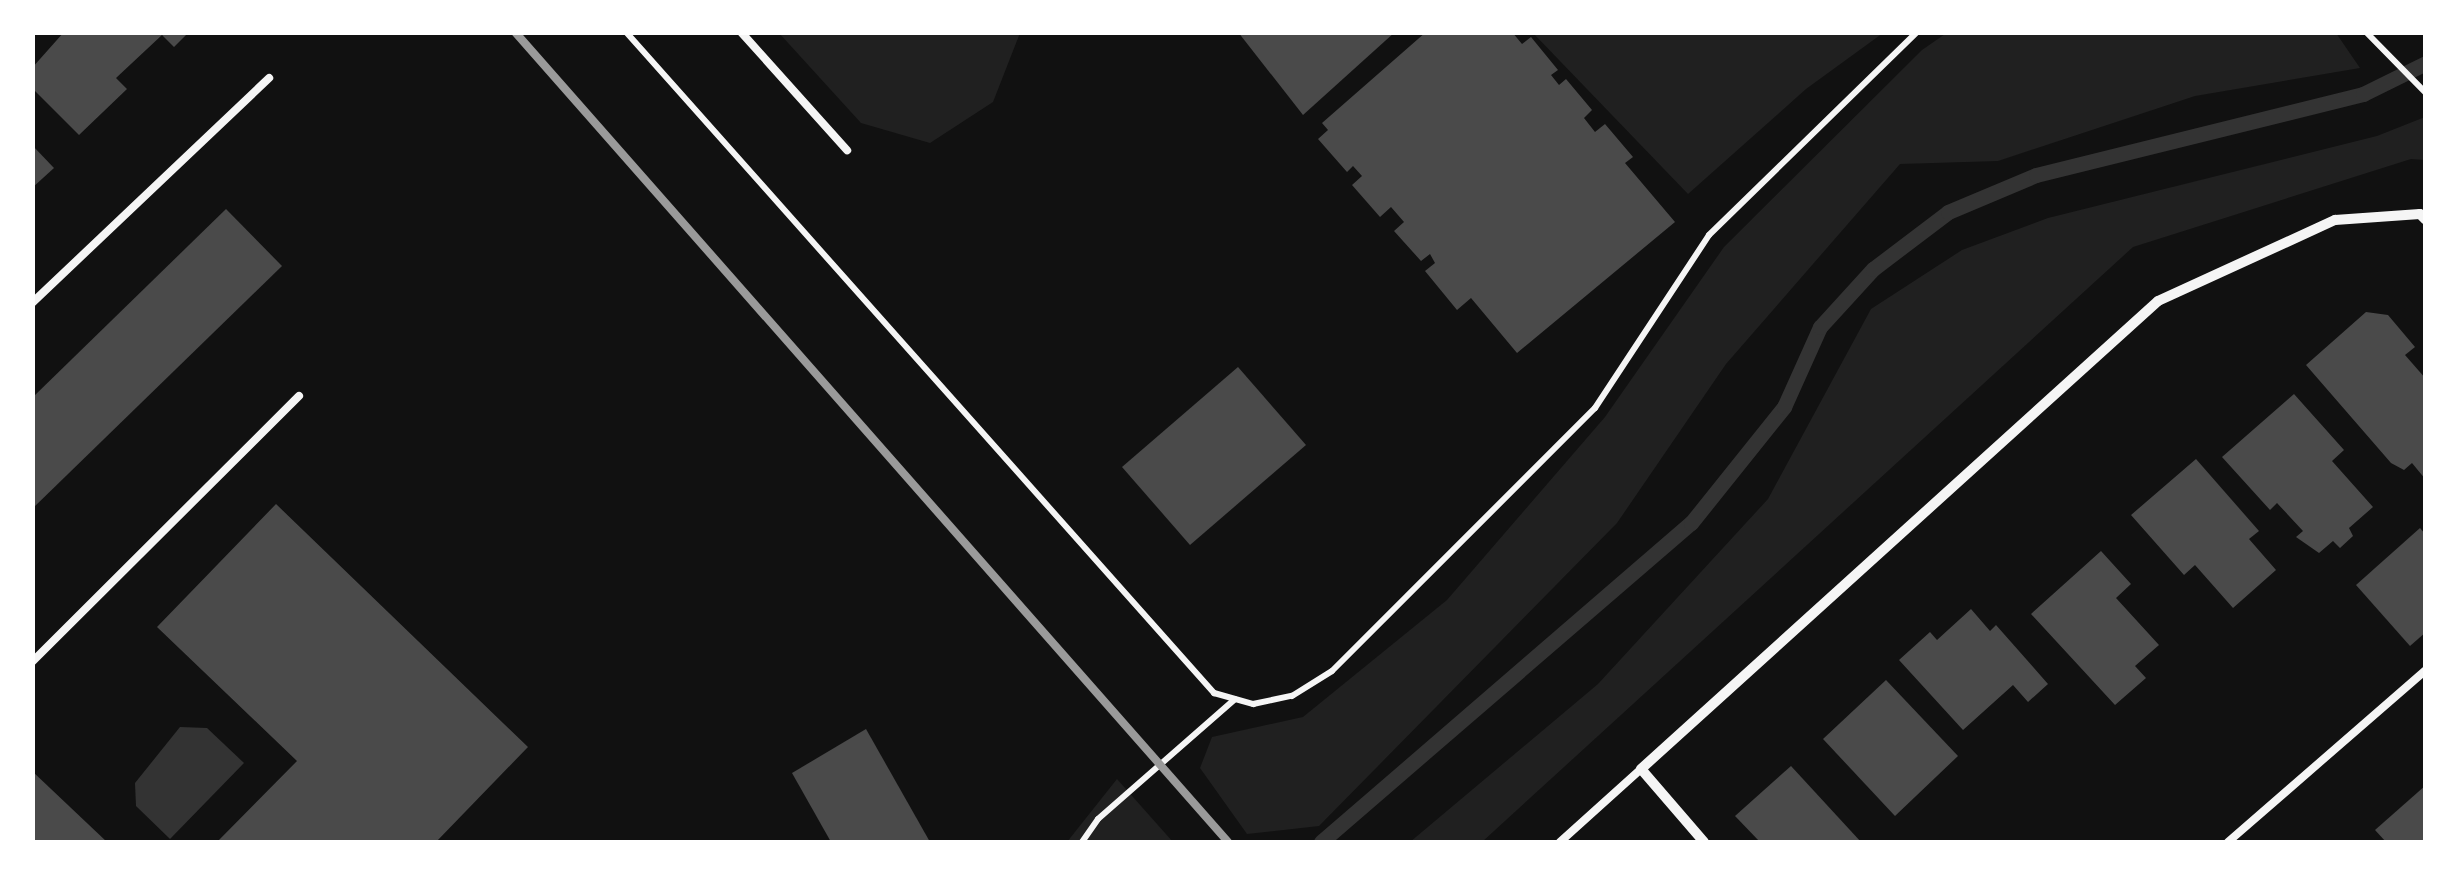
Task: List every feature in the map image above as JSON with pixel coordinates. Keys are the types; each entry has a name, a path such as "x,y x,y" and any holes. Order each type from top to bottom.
{"street":[{"path":"1704,842 1640,768 2158,301 2335,220 2423,217"}],"lane":[{"path":"741,32 847,150"},
{"path":"32,303 269,78"},
{"path":"32,662 299,396"},
{"path":"2228,842 2426,670"},
{"path":"1560,842 1640,768"}],"path":[{"path":"626,32 1214,693 1252,704 1292,696 1332,671 1594,408 1709,235 1916,32"},
{"path":"2366,32 2426,94"},
{"path":"1082,842 1098,819 1235,699"}],"shaded area":[{"path":"1948,32 2336,33 2360,68 2195,96 1998,161 1900,164 1726,364 1617,523 1319,826 1247,834 1200,768 1212,737 1303,717 1447,600 1605,417 1724,247 1922,50"},
{"path":"779,33 1020,33 993,102 930,143 861,123"},
{"path":"1533,33 1883,33 1806,89 1688,194"},
{"path":"2425,117 2425,160 2411,159 2133,247 1482,842 1410,842 1598,684 1768,499 1871,309 1962,250 2048,218 2377,136"},
{"path":"180,727 207,728 244,763 170,839 136,806 135,783"},
{"path":"1117,779 1173,842 1067,842"}],"building":[{"path":"64,32 189,32 174,47 162,35 116,78 127,89 79,135 32,88 32,68"},
{"path":"1238,32 1395,32 1303,115"},
{"path":"1426,32 1512,32 1522,44 1531,37 1558,70 1551,75 1559,85 1566,79 1592,110 1584,118 1595,132 1605,124 1633,157 1625,163 1675,222 1517,353 1471,298 1457,310 1425,271 1435,263 1430,254 1421,261 1394,231 1404,222 1391,207 1380,217 1352,185 1362,176 1353,166 1347,172 1318,139 1328,130 1322,123"},
{"path":"32,145 54,168 32,188"},
{"path":"226,209 282,266 32,509 32,398"},
{"path":"2366,312 2388,315 2415,347 2405,355 2426,379 2426,480 2412,463 2404,470 2391,463 2306,365"},
{"path":"1238,367 1306,445 1190,545 1122,467"},
{"path":"2294,394 2344,450 2332,461 2373,507 2349,528 2353,536 2340,548 2333,541 2319,553 2296,537 2303,531 2277,503 2270,510 2222,457"},
{"path":"2196,459 2259,531 2249,539 2276,570 2233,608 2195,565 2184,575 2131,515"},
{"path":"276,504 528,747 436,842 217,842 297,761 157,627"},
{"path":"2420,528 2426,535 2426,632 2410,646 2356,585"},
{"path":"2101,551 2131,584 2116,598 2159,645 2135,666 2146,678 2115,705 2031,614"},
{"path":"1971,609 1990,631 1996,625 2048,684 2028,702 2013,685 1963,730 1899,660 1930,632 1937,640"},
{"path":"1886,680 1958,756 1895,816 1823,739"},
{"path":"866,729 930,842 831,842 792,773"},
{"path":"1791,766 1861,842 1760,842 1735,816"},
{"path":"32,771 107,842 32,842"},
{"path":"2426,785 2426,842 2386,842 2375,830"}],"waterway":[{"path":"1321,842 1691,523 1784,407 1820,327 1873,269 1948,212 2036,175 2363,94 2426,63"}],"railway":[{"path":"515,32 1228,842"}]}
